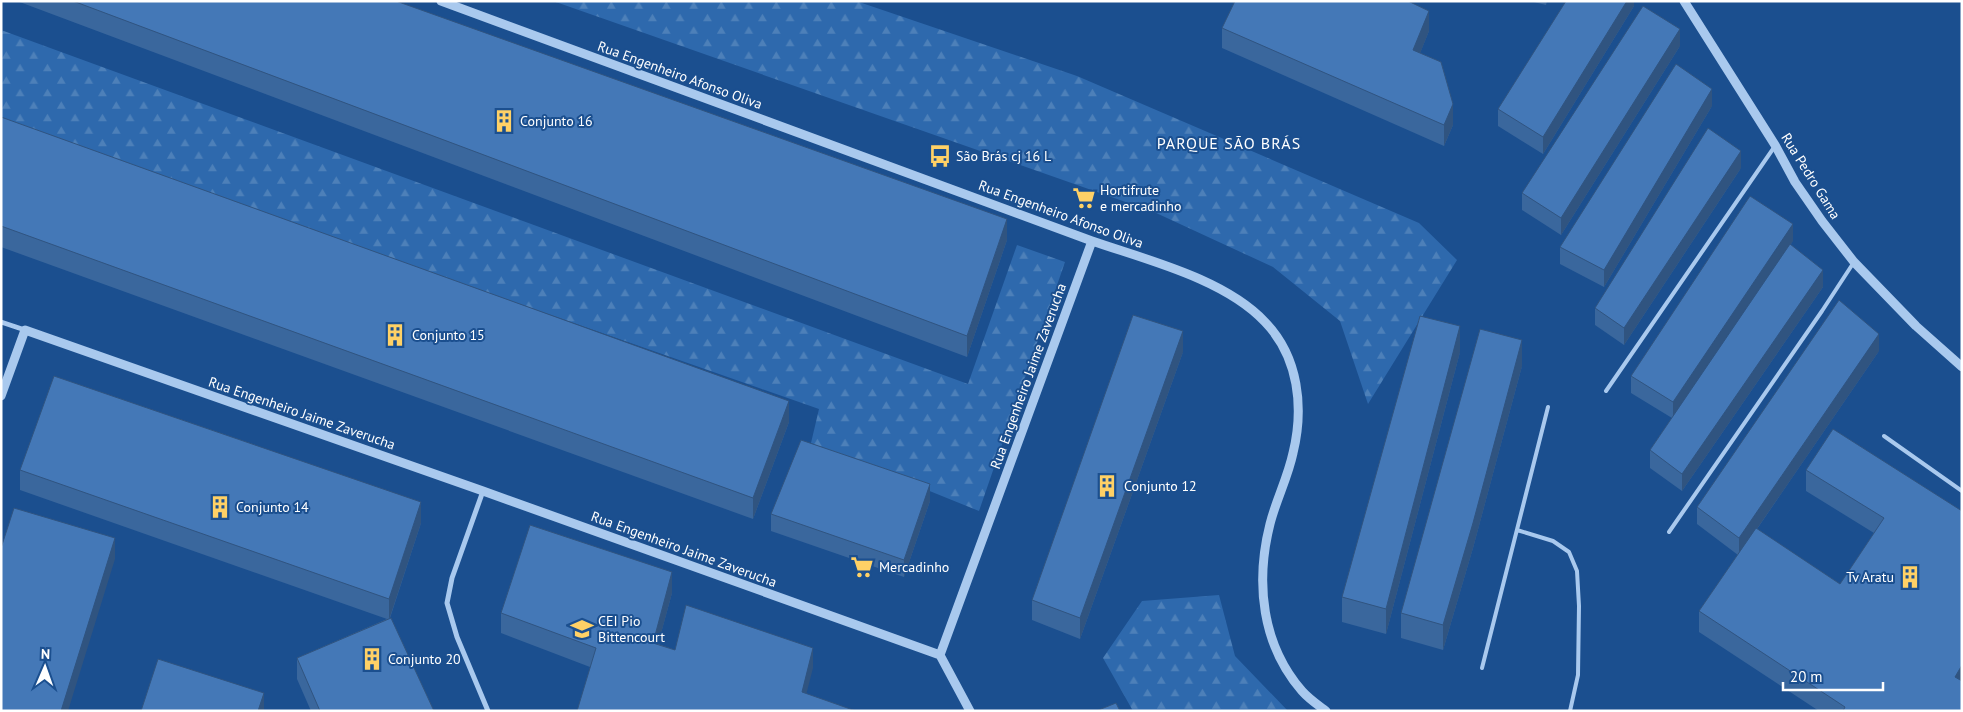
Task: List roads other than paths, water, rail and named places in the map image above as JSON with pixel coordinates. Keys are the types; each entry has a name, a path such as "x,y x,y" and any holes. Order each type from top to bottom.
{"street":[{"name":"Rua Engenheiro Afonso Oliva","path":"441,1 1092,241 1190,275 1230,294 1266,322 1286,352 1297,383 1299,414 1294,453 1270,525 1262,569 1264,606 1272,642 1282,664 1304,693 1326,711"},
{"name":"Rua Pedro Gama","path":"1684,1 1775,145 1795,182 1822,221 1854,262 1916,326 1962,367"},
{"name":"Rua Engenheiro Jaime Zaverucha","path":"1,322 483,491 940,655 1092,241"},
{"path":"1,396 25,330"},
{"path":"483,491 452,578 447,603 457,637 488,711"},
{"path":"940,655 970,711"}],"lane":[{"path":"1606,391 1775,145"},
{"path":"1669,532 1854,262"},
{"path":"1482,668 1548,407"},
{"path":"1884,436 1962,490"},
{"path":"1517,530 1553,541 1569,552 1577,571 1579,606 1578,675 1570,711"}],"place":[{"name":"Conjunto 16","path":"504,121"},
{"name":"São Brás cj 16 L","path":"940,156"},
{"name":"Hortifrute e mercadinho","path":"1084,198"},
{"name":"Conjunto 15","path":"395,335"},
{"name":"Conjunto 12","path":"1107,486"},
{"name":"Conjunto 14","path":"220,507"},
{"name":"Mercadinho","path":"862,567"},
{"name":"Tv Aratu","path":"1910,577"},
{"name":"CEI Pio Bittencourt","path":"582,629"},
{"name":"Conjunto 20","path":"372,659"}],"district":[{"name":"PARQUE SÃO BRÁS","path":"1229,143"}]}
